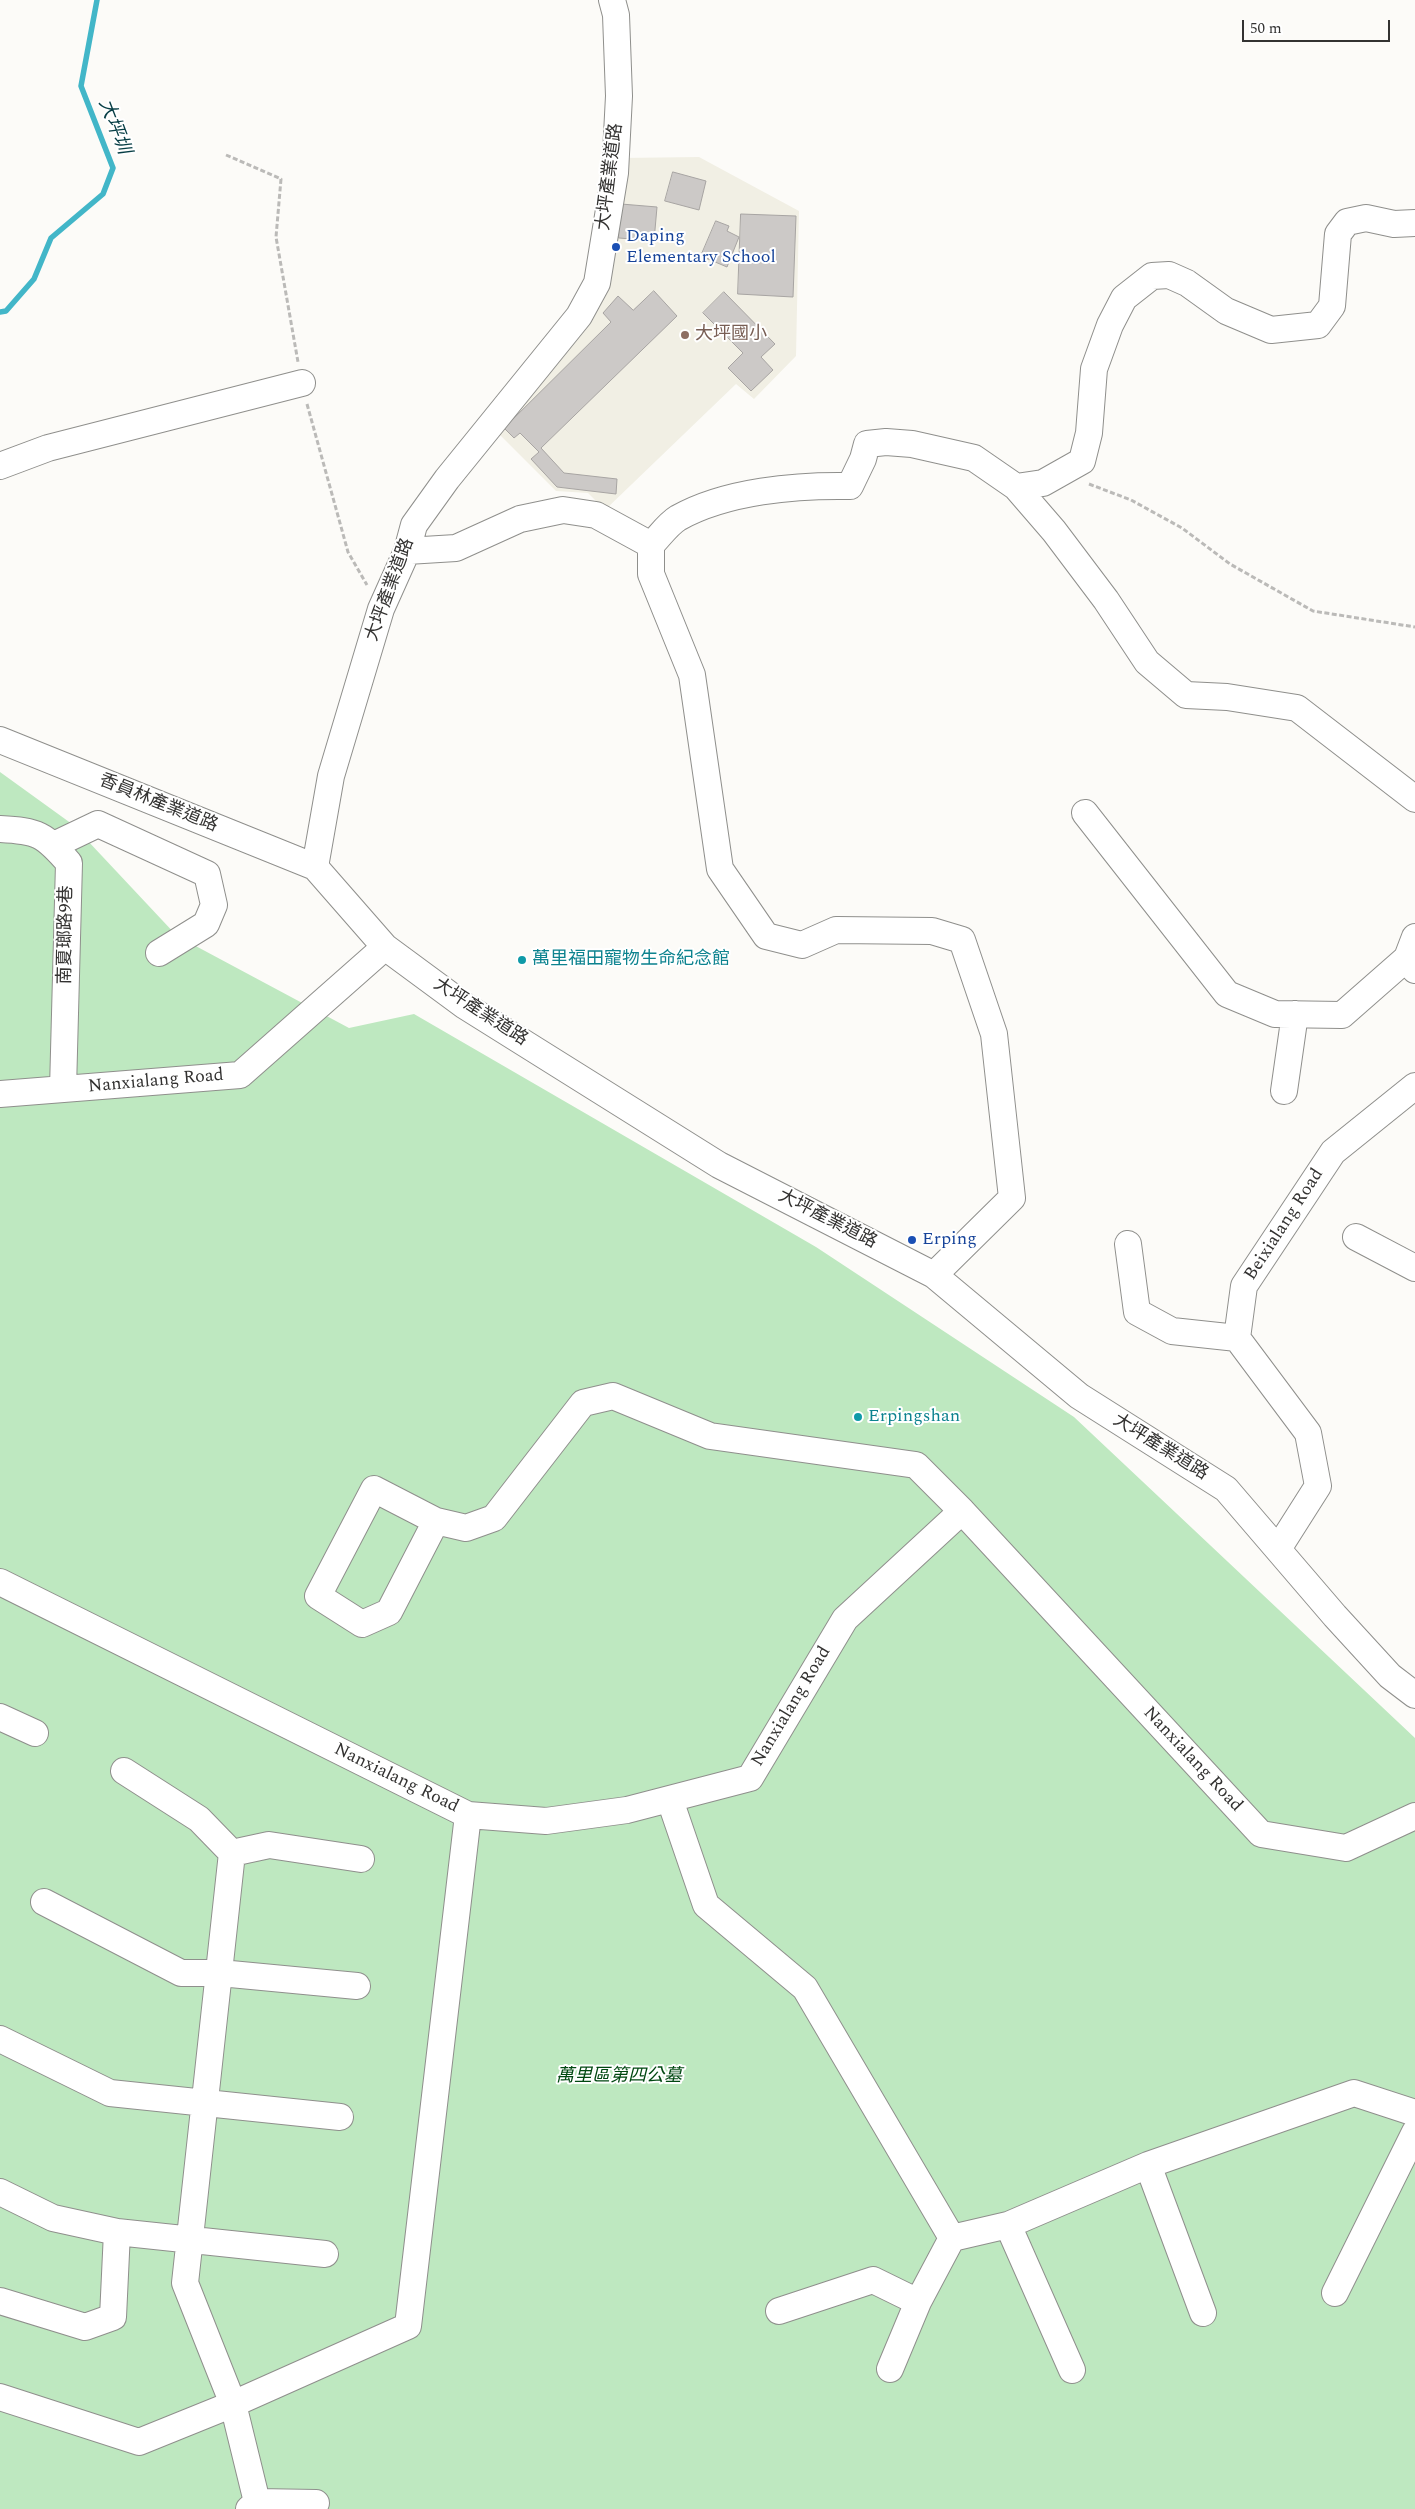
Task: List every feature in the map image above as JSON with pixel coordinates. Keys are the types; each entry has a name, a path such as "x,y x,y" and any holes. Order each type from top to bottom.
{"street":[{"name":"大坪產業道路","path":"612,0 616,15 619,106 615,173 597,283 578,316 447,479 414,525 407,551 381,609 331,776 315,867 385,947 465,1006 719,1165 934,1275 1079,1396 1226,1489 1335,1616 1390,1676 1415,1695"},
{"path":"1016,487 1043,483 1067,472 1082,462 1089,433 1094,369 1110,325 1124,298 1152,276 1169,275 1187,283 1226,311 1272,330 1318,326 1332,306 1338,234 1347,222 1366,218 1394,224 1415,223"},
{"path":"0,466 48,448 302,383"},
{"path":"934,1275 1012,1198 994,1034 962,940 932,931 836,930 802,945 766,936 720,869 692,675 651,574 651,545 676,519 727,499 809,485 850,486 863,459 867,444 886,442 912,444 974,458 1016,487 1054,531 1094,584 1147,662 1186,695 1227,697 1297,708 1415,798"},
{"path":"407,551 456,548 520,519 563,510 596,515 651,545"},
{"name":"香員林產業道路","path":"0,740 315,867"},
{"path":"1085,814 1227,994 1275,1014 1342,1015 1412,955"},
{"path":"54,845 98,824 207,874 214,905 206,924 159,953"},
{"name":"南夏瑯路9巷","path":"0,829 31,831 54,845 69,863 63,1089"},
{"name":"Nanxialang Road","path":"0,1094 240,1075 385,947"},
{"path":"1284,1091 1295,1014"},
{"name":"Beixialang Road","path":"1237,1338 1244,1286 1333,1152 1415,1086"},
{"path":"1356,1236 1415,1268"},
{"path":"1128,1244 1137,1312 1172,1331 1237,1338 1308,1432 1318,1486 1278,1549"},
{"path":"436,1521 389,1612 362,1624 318,1596 374,1489 436,1521 466,1528 494,1518 583,1403 613,1396 710,1436 916,1465 962,1512"},
{"name":"Nanxialang Road","path":"0,1582 468,1815 546,1821 627,1810 750,1778 845,1619 962,1512 1261,1834 1346,1848 1415,1816"},
{"path":"0,1717 35,1733"},
{"path":"124,1771 199,1819 232,1853 185,2283 232,2404 253,2505 316,2503"},
{"path":"670,1800 706,1905 805,1988 952,2238"},
{"path":"0,2397 139,2442 232,2404 408,2326 468,1815"},
{"path":"232,1853 270,1845 361,1859"},
{"path":"44,1902 181,1973 220,1973 357,1986"},
{"path":"0,2039 110,2093 340,2117"},
{"path":"890,2369 918,2302 952,2238 1008,2225 1148,2165 1354,2093 1415,2113"},
{"path":"1335,2293 1415,2132"},
{"path":"1148,2165 1203,2314"},
{"path":"0,2192 53,2218 117,2232 325,2254"},
{"path":"1008,2225 1072,2370"},
{"path":"0,2301 86,2327 113,2317 117,2232"},
{"path":"779,2311 872,2280 918,2302"}],"path":[{"path":"1067,472 1072,477 1131,500 1173,523 1230,564 1313,611 1415,627"}],"shaded area":[{"name":"大坪國小","path":"699,157 799,211 796,356 754,399 736,384 605,510 588,493 556,491 495,430 590,314 621,158"}],"green space":[{"name":"萬里區第四公墓","path":"0,772 72,824 177,936 349,1028 414,1014 816,1247 1074,1417 1415,1738 1415,2509 0,2509"}],"building":[{"path":"673,172 706,181 699,210 665,201"},
{"path":"621,204 657,207 654,241 619,238"},
{"path":"741,214 796,216 793,297 738,294"},
{"path":"716,221 729,226 727,231 739,237 727,267 701,256"},
{"path":"654,291 677,316 541,448 564,473 617,479 616,494 557,487 531,459 539,452 520,433 514,438 504,428 611,322 603,313 618,296 633,310"},
{"path":"724,292 775,344 761,357 773,370 751,391 728,368 743,353 703,313"}],"waterway":[{"name":"大坪圳","path":"0,312 6,311 34,279 51,238 103,194 113,168 81,86 97,0"}],"place":[{"name":"Daping Elementary School","path":"616,247"},
{"name":"大坪國小","path":"685,335"},
{"name":"萬里福田寵物生命紀念館","path":"522,960"},
{"name":"Erping","path":"912,1240"},
{"name":"Erpingshan","path":"858,1417"}]}
